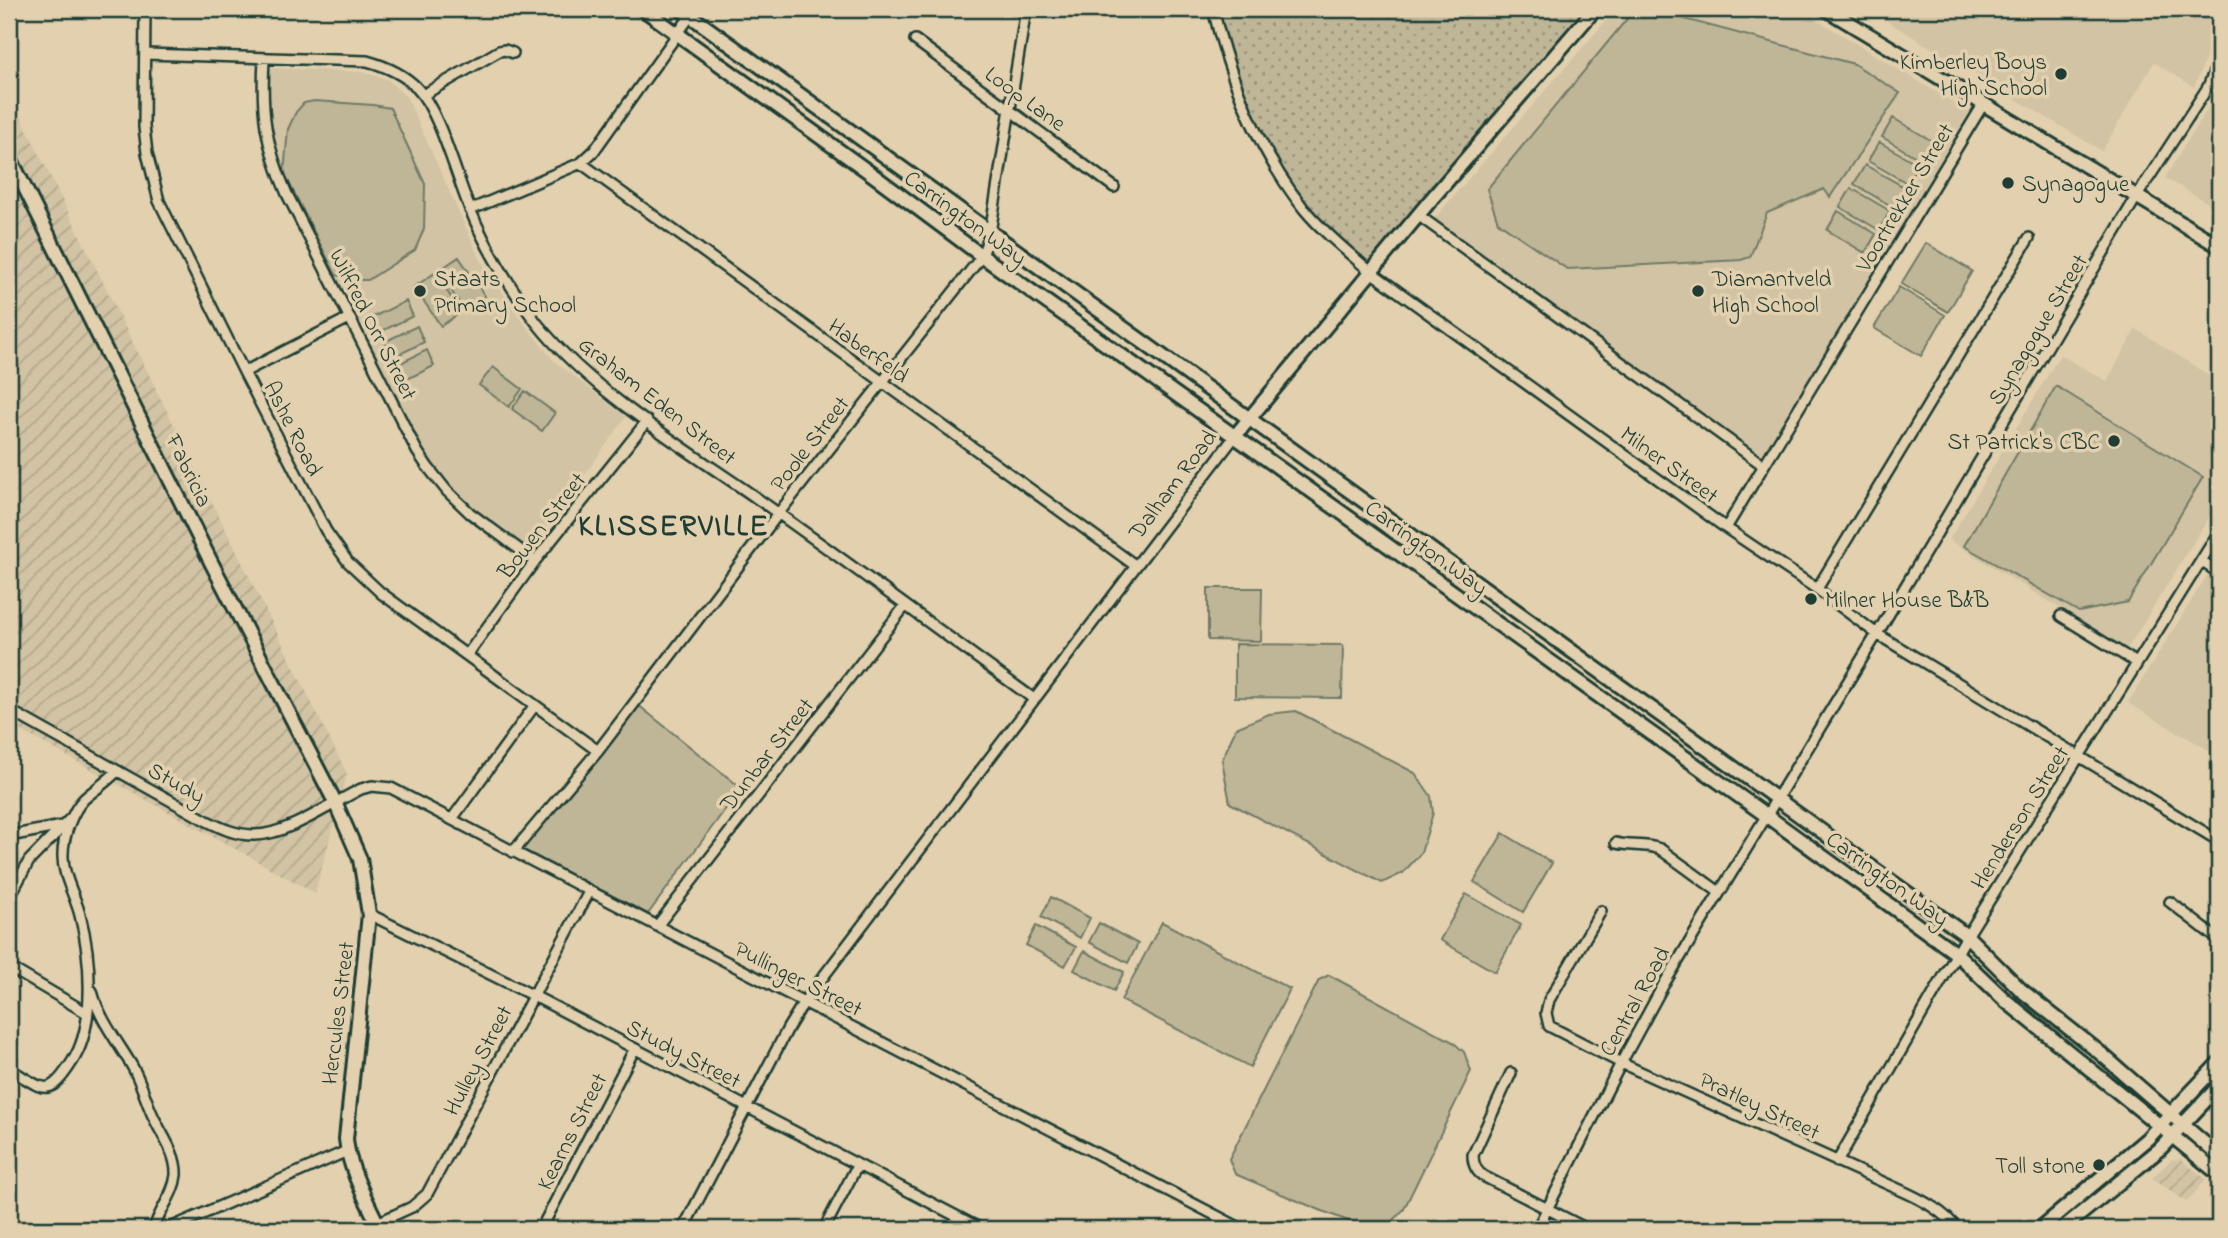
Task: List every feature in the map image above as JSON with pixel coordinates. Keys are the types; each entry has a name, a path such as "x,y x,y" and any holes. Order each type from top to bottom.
{"street":[{"name":"Ashe Road","path":"145,9 144,127 147,153 159,201 326,531 348,562 381,593 598,751"},
{"name":"Carrington Way","path":"643,9 982,256 1957,954 2006,1001 2219,1174"},
{"name":"Poole Street","path":"513,852 598,751 880,382 982,256 990,233 1026,9"},
{"name":"Milner Street","path":"1213,9 1233,79 1267,150 1304,208 1322,229 1371,272 1877,634 2219,841"},
{"name":"Dalham Road","path":"683,1229 804,1002 1248,419 1595,9"},
{"path":"1826,9 2219,246"},
{"name":"Carrington Way","path":"686,12 1967,936 2021,990 2099,1052 2219,1156"},
{"path":"470,210 581,163 594,150 677,33 686,12"},
{"name":"Loop Lane","path":"915,40 1114,187"},
{"path":"423,95 499,51 513,53"},
{"name":"Graham Eden Street","path":"145,54 367,61 399,74 423,95 431,108 470,210 497,263 531,316 569,358 647,421 1034,699"},
{"name":"Wilfred Orr Street","path":"264,59 262,97 265,131 273,163 417,451 447,491 470,513 535,561"},
{"name":"Synagogue Street","path":"1778,798 2137,196 2208,87 2219,60"},
{"name":"Voortrekker Street","path":"1726,528 1984,103"},
{"name":"Fabricia","path":"9,156 212,564 335,802"},
{"name":"Haberfeld","path":"581,163 1136,566"},
{"path":"1418,215 1763,465"},
{"path":"1817,589 2029,238"},
{"path":"244,372 349,318"},
{"name":"Bowen Street","path":"467,655 535,561 647,421"},
{"name":"Henderson Street","path":"1837,1162 1967,936 2219,532"},
{"path":"2201,561 2219,573"},
{"name":"Dunbar Street","path":"657,926 905,606"},
{"path":"2061,617 2137,663"},
{"path":"452,819 535,705"},
{"name":"Study","path":"9,710 222,829 236,833 254,835 273,832 335,802"},
{"path":"9,1069 43,1087 54,1087 80,1051 87,1013 89,979 83,929 63,864 64,843 84,799 117,771"},
{"name":"Pullinger Street","path":"335,802 361,789 384,786 804,1002 1225,1225 1242,1229"},
{"name":"Central Road","path":"1537,1229 1664,984 1778,798"},
{"name":"Hercules Street","path":"335,802 365,875 369,914 368,945 346,1120 347,1151 378,1226"},
{"path":"9,898 29,861 74,816"},
{"path":"9,836 62,826"},
{"path":"1616,843 1626,846 1650,845 1660,849 1719,892"},
{"name":"Hulley Street","path":"364,1229 378,1226 412,1207 427,1194 589,892"},
{"path":"2170,902 2219,940"},
{"name":"Pratley Street","path":"1601,911 1549,1000 1546,1019 1549,1026 1621,1063 1930,1205 1957,1229"},
{"name":"Study Street","path":"369,914 532,995 981,1229"},
{"path":"9,968 87,1013"},
{"path":"89,979 101,1013 135,1070 175,1164 172,1192 154,1229"},
{"name":"Kearns Street","path":"541,1229 634,1050"},
{"path":"2040,1229 2160,1126 2219,1063"},
{"path":"1511,1073 1473,1155 1475,1168 1478,1174 1587,1229"},
{"path":"2062,1229 2159,1150 2219,1086"},
{"path":"168,1229 347,1151"},
{"path":"824,1229 857,1166"},
{"path":"956,1229 961,1219"}],"shaded area":[{"path":"1215,9 1589,9 1370,271 1332,238 1278,172 1235,87"},
{"name":"Diamantveld High School","path":"1616,9 1799,9 1969,112 1764,457 1434,219"},
{"path":"1635,9 1647,9 1854,64 1900,93 1830,197 1824,189 1767,213 1750,257 1741,260 1567,269 1498,222 1487,189"},
{"name":"Kimberley Boys High School","path":"1867,9 2219,9 2219,26 2194,87 2154,62 2102,151"},
{"name":"Staats Primary School","path":"264,68 362,72 387,79 407,98 481,261 522,321 553,360 626,417 531,549 470,504 416,448 278,167 269,137"},
{"path":"315,101 390,108 425,184 424,229 415,250 368,280 354,280 336,275 284,173 288,129 304,103"},
{"path":"9,102 16,107 347,774 315,893 9,724"},
{"path":"2219,102 2219,209 2165,178 2209,106"},
{"path":"1893,118 1932,141 1921,160 1882,137"},
{"path":"1879,142 1918,164 1907,183 1868,161"},
{"path":"1865,165 1904,187 1893,207 1854,184"},
{"path":"1851,188 1890,211 1879,230 1840,207"},
{"path":"1838,211 1876,234 1865,253 1827,230"},
{"path":"1926,243 1972,271 1948,312 1901,284"},
{"path":"459,257 485,296 464,310 438,271"},
{"path":"435,273 461,312 441,326 414,287"},
{"path":"1899,287 1945,315 1921,356 1874,328"},
{"path":"406,301 413,316 380,332 373,317"},
{"path":"417,326 424,342 392,358 384,342"},
{"name":"St Patrick's CBC","path":"2136,329 2219,382 2219,501 2127,649 1949,540 2060,355 2107,381"},
{"path":"427,350 434,366 401,382 394,366"},
{"path":"493,367 522,389 509,407 479,385"},
{"path":"2056,386 2203,477 2128,602 2079,612 1964,546"},
{"path":"525,391 555,413 542,431 512,409"},
{"path":"2208,574 2219,581 2219,756 2128,703"},
{"path":"1208,588 1262,588 1261,641 1208,640"},
{"path":"1235,644 1343,645 1342,698 1235,697"},
{"path":"632,700 741,788 648,914 520,849"},
{"path":"1296,711 1415,773 1431,796 1433,813 1421,853 1403,873 1382,883 1230,803 1222,760 1236,728 1269,714"},
{"path":"1503,833 1552,863 1523,912 1474,882"},
{"path":"1466,894 1521,925 1495,972 1440,940"},
{"path":"1051,897 1090,918 1080,938 1041,917"},
{"path":"1162,922 1290,989 1250,1067 1121,1000"},
{"path":"1099,923 1138,944 1128,963 1089,942"},
{"path":"1036,926 1076,947 1065,966 1026,945"},
{"path":"1084,951 1124,972 1114,991 1074,970"},
{"path":"1329,975 1453,1042 1464,1052 1471,1071 1404,1209 1389,1224 1378,1229 1332,1215 1235,1174 1229,1159 1319,980"},
{"path":"2180,1159 2206,1179 2187,1202 2152,1178 2171,1160"}],"place":[{"name":"Kimberley Boys High School","path":"2061,74"},
{"name":"Synagogue","path":"2008,183"},
{"name":"Staats Primary School","path":"420,291"},
{"name":"Diamantveld High School","path":"1698,291"},
{"name":"St Patrick's CBC","path":"2114,441"},
{"name":"Milner House B&B","path":"1811,599"},
{"name":"Toll stone","path":"2099,1165"}],"district":[{"name":"KLISSERVILLE","path":"674,525"}]}
